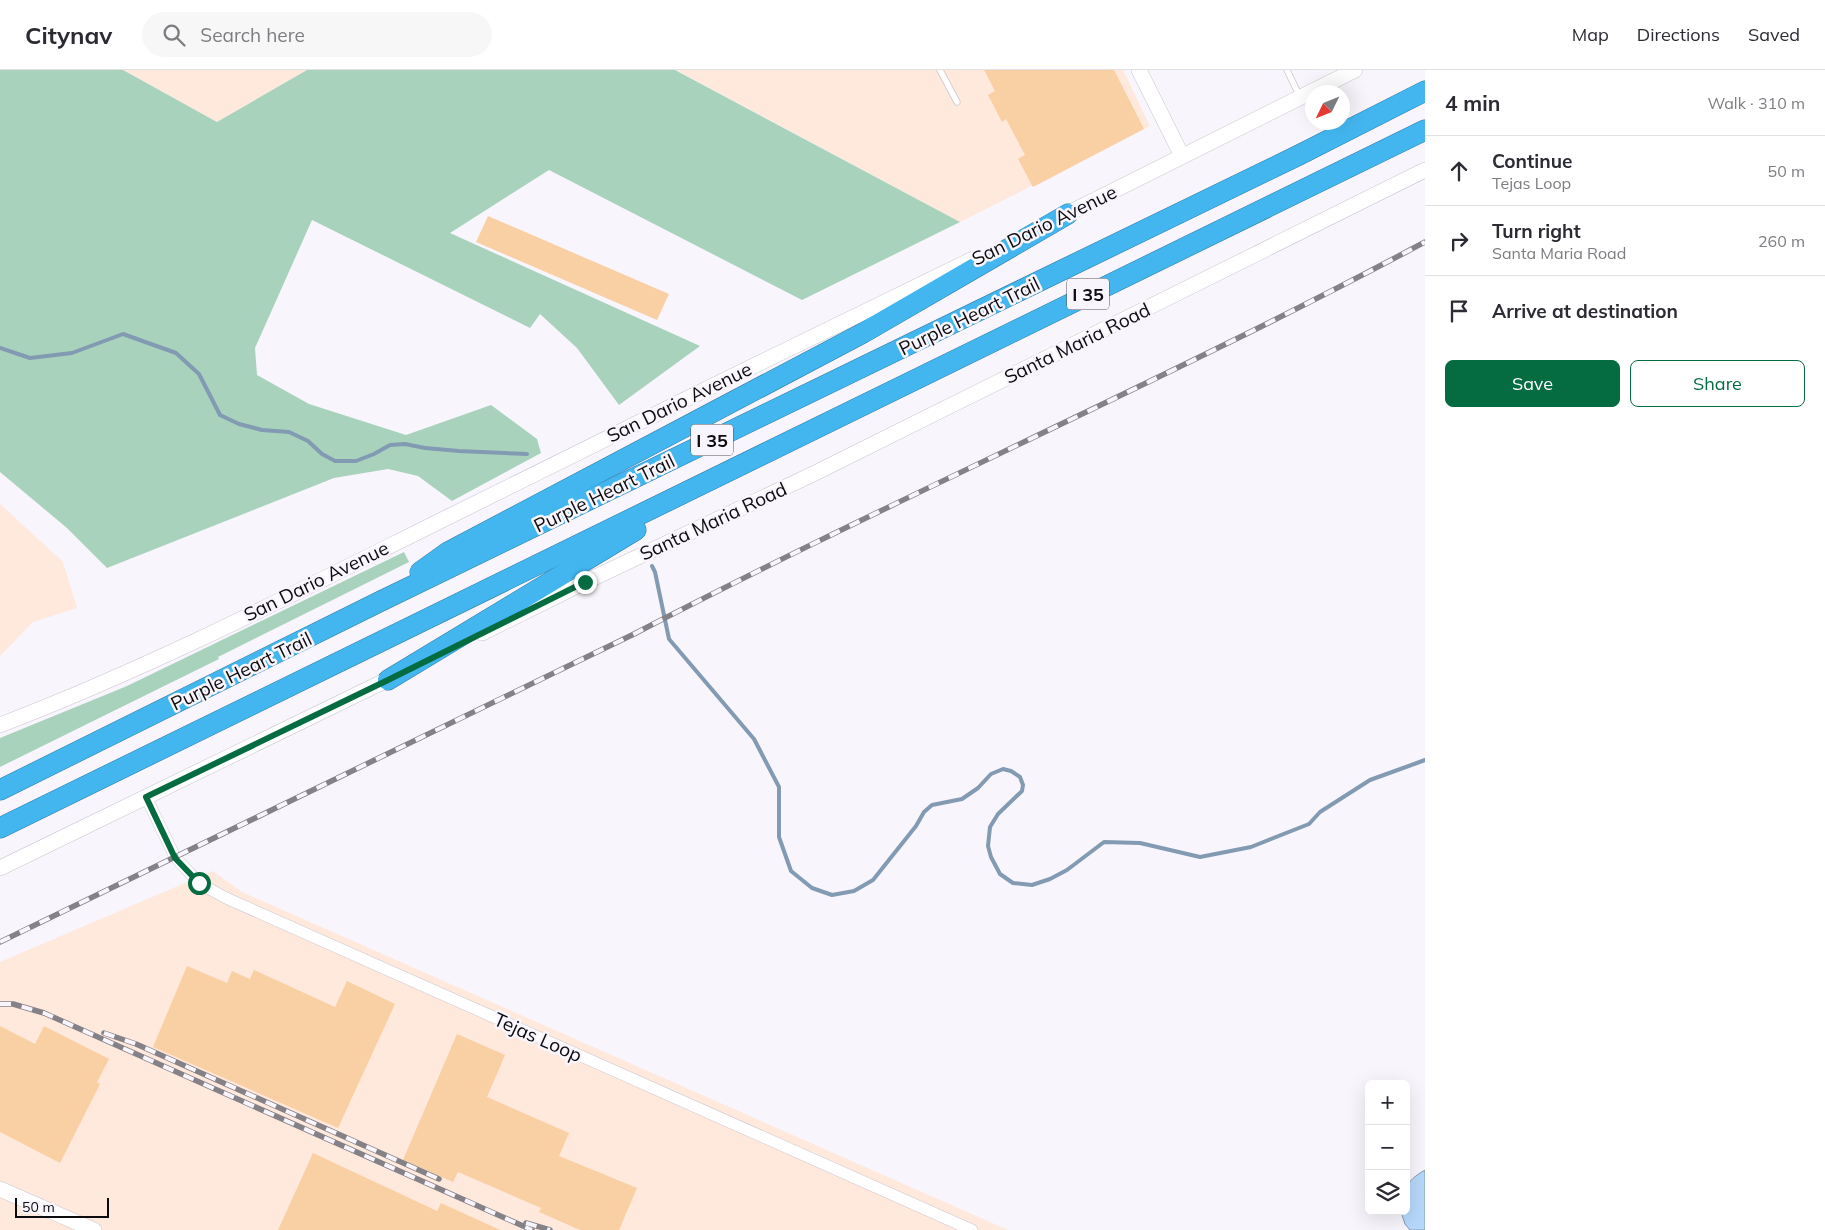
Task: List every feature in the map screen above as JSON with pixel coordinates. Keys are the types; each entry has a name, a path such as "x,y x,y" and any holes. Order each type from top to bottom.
{"highway":[{"name":"Purple Heart Trail","path":"0,790 379,602 1299,155 1425,91"},
{"name":"Purple Heart Trail","path":"0,828 1052,311 1425,130"},
{"path":"379,602 448,552 863,333 1068,214"},
{"path":"388,680 751,460"}],"main road":[{"path":"1139,70 1182,156"},
{"name":"San Dario Avenue","path":"0,725 67,699 141,666 356,563 768,358 1068,214 1355,70"},
{"name":"Santa Maria Road","path":"0,868 388,680 585,582 811,475 1425,170"},
{"path":"0,1189 94,1230"}],"street":[{"name":"Tejas Loop","path":"146,797 175,858 199,883 226,898 972,1230"}],"lane":[{"path":"940,70 958,102"},
{"path":"1286,70 1300,97"}],"shaded area":[{"path":"123,70 307,70 217,122"},
{"path":"676,70 1123,70 1150,126 960,222"},
{"path":"0,504 63,562 77,608 33,622 0,656"},
{"path":"213,871 242,892 1008,1230 0,1230 0,962"}],"green space":[{"path":"0,70 123,70 217,122 307,70 675,70 960,222 802,300 549,170 450,233 700,346 619,405 577,348 540,314 530,328 312,220 255,348 257,375 309,404 406,435 491,405 537,439 541,453 452,501 418,476 388,469 334,478 107,568 67,528 0,472"},
{"path":"404,552 409,562 218,657 219,659 0,767 0,738 127,686"}],"water":[{"path":"1425,1170 1425,1230 1410,1230 1405,1224 1402,1215 1410,1215 1410,1182"}],"building":[{"path":"984,70 1114,70 1144,129 1033,187 1018,159 1025,155 1006,119 1002,122 988,95 995,91"},
{"path":"488,216 669,294 657,320 476,242"},
{"path":"187,966 227,983 232,971 250,979 254,970 335,1007 347,981 395,1004 338,1128 153,1047"},
{"path":"0,1026 35,1044 44,1026 109,1059 97,1082 100,1084 60,1163 0,1132"},
{"path":"457,1034 505,1055 487,1097 569,1133 559,1156 637,1188 619,1230 580,1230 539,1212 541,1208 458,1172 453,1182 403,1160"},
{"path":"313,1153 437,1211 441,1203 500,1230 278,1230"}],"waterway":[{"path":"0,348 30,358 72,353 123,334 176,353 199,374 220,415 239,424 262,430 289,432 308,441 322,454 335,461 356,461 390,445 405,444 459,451 527,454"},
{"path":"652,566 655,572 669,639 754,739 779,787 779,837 791,871 812,888 832,895 854,891 873,880 916,826 924,812 932,805 962,799 978,788 991,774 1003,769 1011,771 1020,777 1023,785 1022,791 998,814 990,827 988,846 991,857 1000,874 1013,883 1032,885 1050,879 1067,870 1104,842 1140,843 1200,857 1251,847 1309,824 1320,812 1370,780 1425,760"}],"railway":[{"path":"0,942 1228,343 1425,242"},
{"path":"0,1004 13,1004 44,1013 532,1230"},
{"path":"104,1033 136,1044 439,1179"},
{"path":"526,1223 550,1230"}],"route":[{"path":"199,883 175,858 146,797 585,582"}]}
